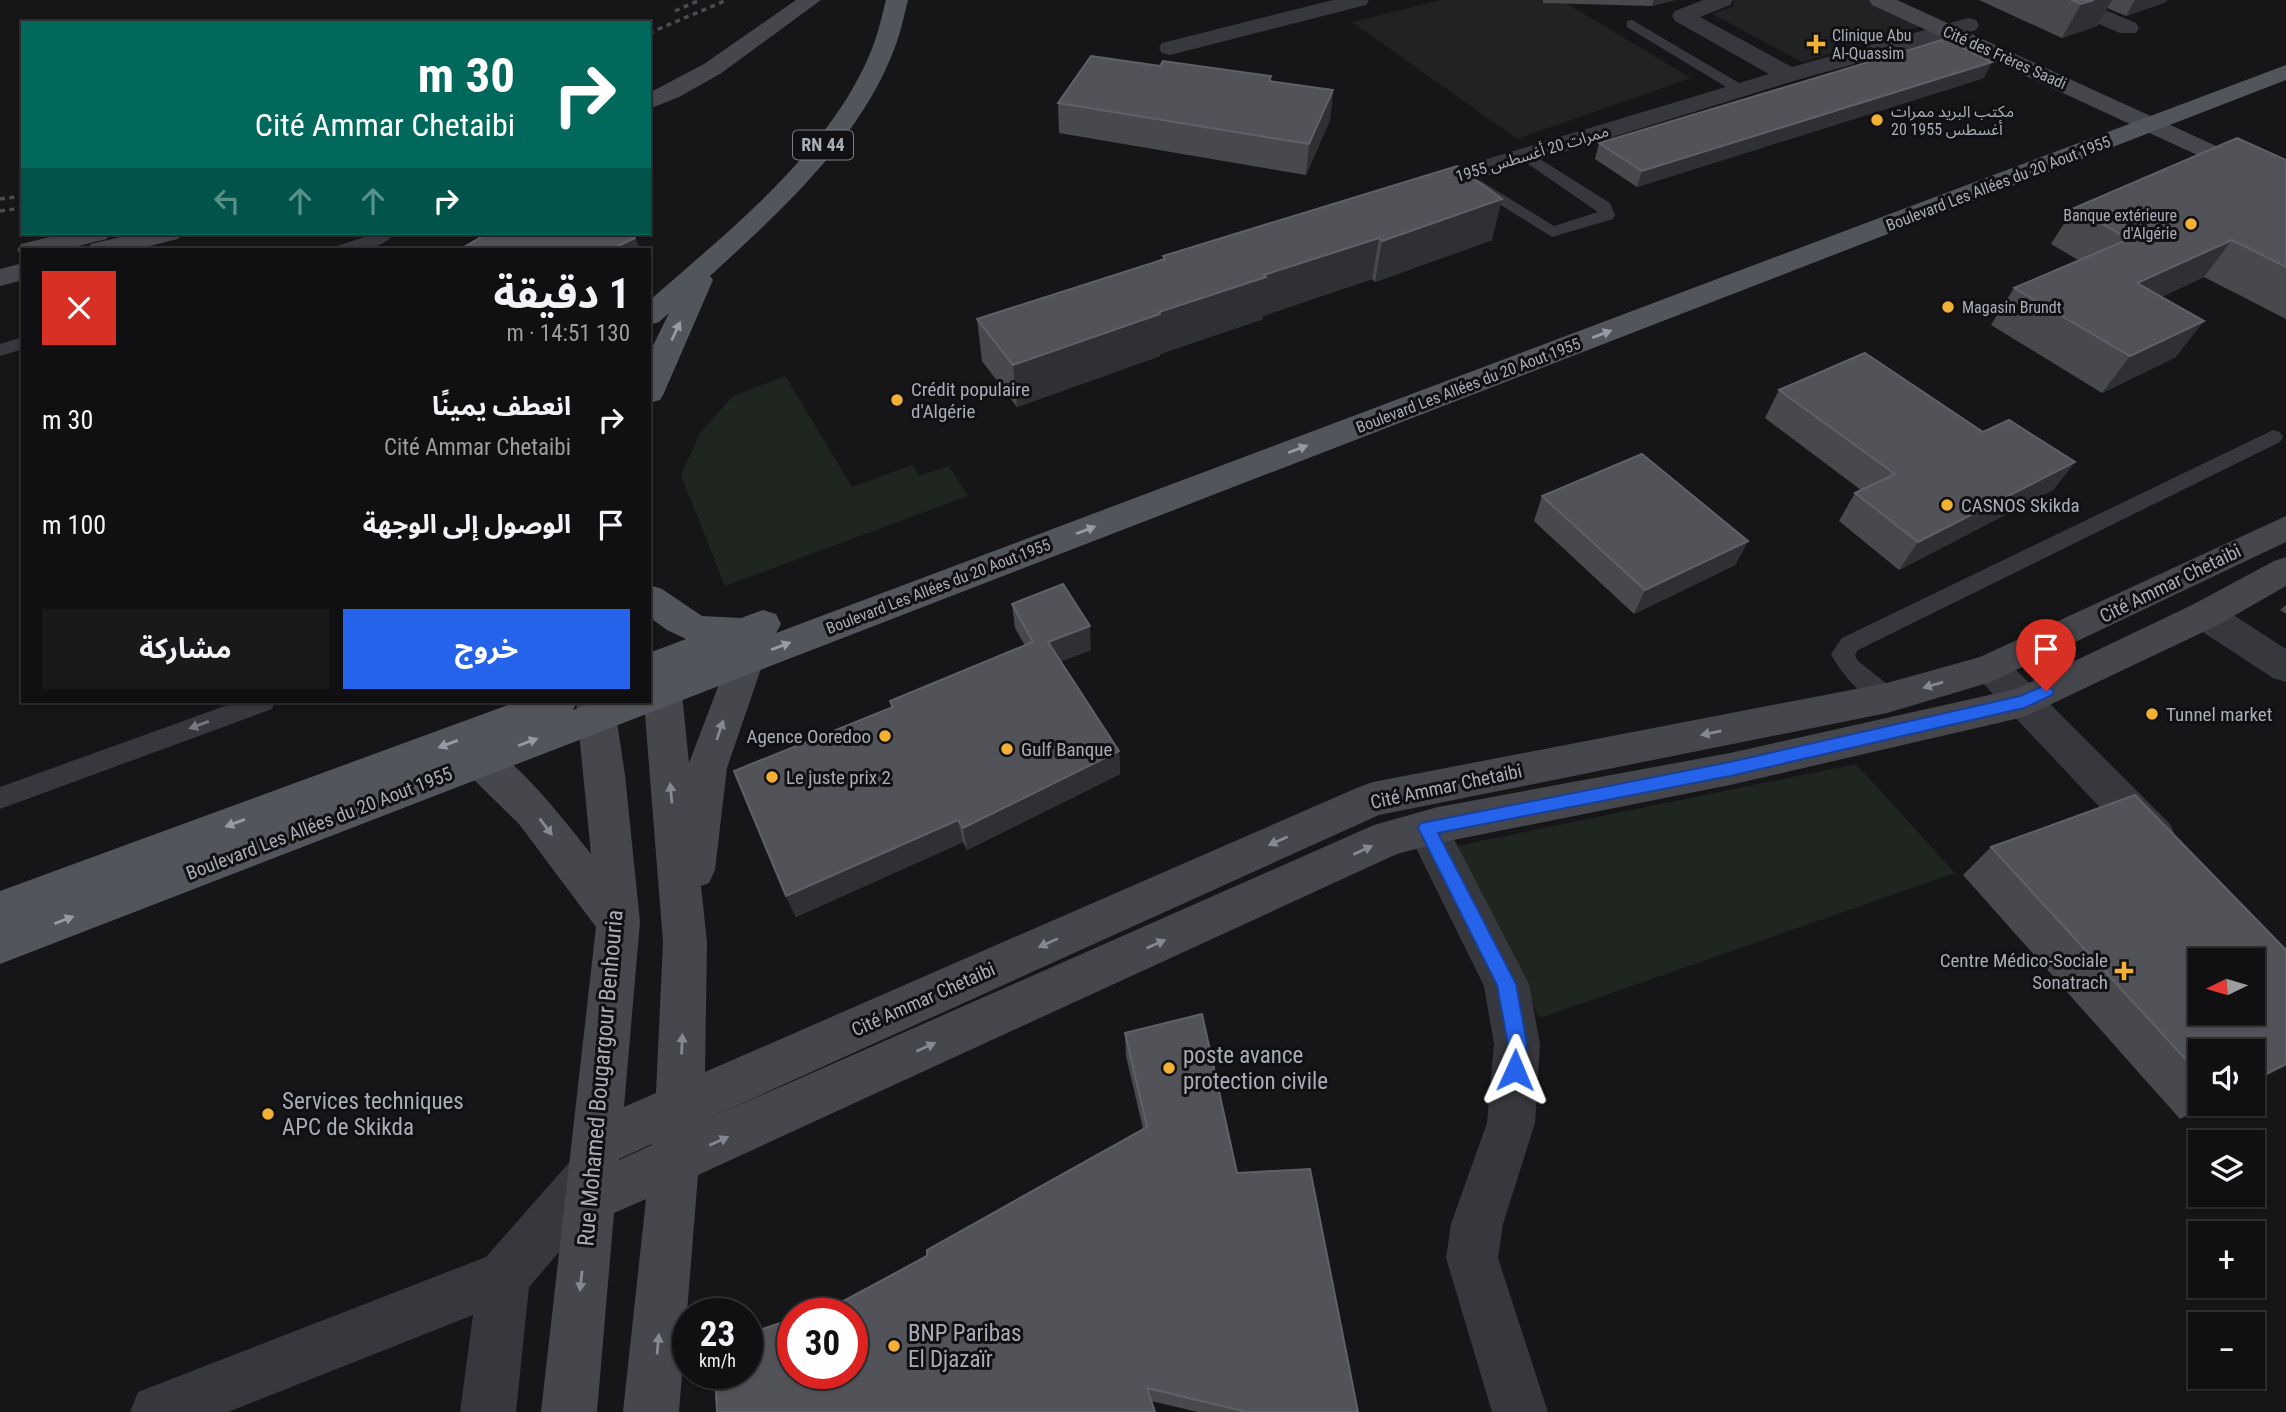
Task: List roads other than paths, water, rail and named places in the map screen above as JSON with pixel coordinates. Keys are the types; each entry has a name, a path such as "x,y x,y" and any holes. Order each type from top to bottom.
{"main road":[{"path":"651,101 678,91 752,44 810,0"},
{"name":"RN 44","path":"707,262 778,195 839,127 883,54 892,30 897,0"},
{"name":"Cité des Frères Saadi","path":"1880,0 1957,27 2152,115"},
{"name":"Cité des Frères Saadi","path":"1913,0 1957,27"},
{"path":"651,83 783,19"},
{"name":"Boulevard Les Allées du 20 Aout 1955","path":"2152,115 2286,54"},
{"name":"Boulevard Les Allées du 20 Aout 1955","path":"651,676 749,644 2152,115 2286,72"},
{"path":"2152,115 2286,167"},
{"path":"2152,115 2286,188"},
{"path":"38,248 89,235"},
{"path":"109,248 160,235"},
{"path":"0,259 21,253"},
{"path":"651,314 707,262"},
{"path":"651,387 707,262"},
{"path":"0,278 21,272"},
{"name":"Cité Ammar Chetaibi","path":"592,1173 680,1107 1374,799 1887,698 1991,668 2286,528"},
{"name":"Cité Ammar Chetaibi","path":"592,1173 675,1160 1389,838 1427,828 1730,769 2024,702 2205,615 2286,570"},
{"path":"651,600 681,622 749,644 707,768 685,942 680,1107 651,1412"},
{"name":"Boulevard Les Allées du 20 Aout 1955","path":"0,910 572,703"},
{"name":"Boulevard Les Allées du 20 Aout 1955","path":"0,944 480,761 586,703"},
{"name":"Rue Mohamed Bougargour Benhouria","path":"569,1412 618,922 611,703"},
{"path":"615,703 685,942"},
{"path":"480,761 534,812 618,922"},
{"path":"1084,927 1106,967"}],"street":[{"path":"1722,0 1683,16 1789,75"},
{"path":"2063,0 2128,28"},
{"path":"1170,48 1347,1"},
{"name":"ممرات 20 أغسطس 1955","path":"1396,195 1524,154 1957,27"},
{"path":"2205,615 2286,668"},
{"path":"1991,668 2179,862"},
{"name":"Cité Ammar Chetaibi","path":"1427,828 1506,984 1517,1044 1511,1123 1477,1224 1472,1258 1520,1412"},
{"path":"158,1412 504,1276 592,1173"},
{"path":"488,1412 504,1276"}],"lane":[{"path":"1632,24 1741,90"},
{"path":"1461,174 1546,230 1556,233 1607,215 1604,207 1524,154"},
{"path":"351,248 383,241"},
{"path":"0,350 21,344"},
{"path":"1887,698 1849,667 1843,654 1850,644 2273,437"},
{"path":"0,798 260,703"}],"railway":[{"path":"675,11 700,0"},
{"path":"651,32 727,0"},
{"path":"0,199 21,196"},
{"path":"0,211 21,208"}],"place":[{"name":"Clinique Abu Al-Quassim","path":"1816,44"},
{"name":"مكتب البريد ممرات 20 أغسطس 1955","path":"1877,120"},
{"name":"Banque extérieure d'Algérie","path":"2191,224"},
{"name":"Magasin Brundt","path":"1948,307"},
{"name":"Crédit populaire d'Algérie","path":"897,400"},
{"name":"CASNOS Skikda","path":"1947,505"},
{"name":"Tunnel market","path":"2152,714"},
{"name":"Agence Ooredoo","path":"885,736"},
{"name":"Gulf Banque","path":"1007,749"},
{"name":"Le juste prix 2","path":"772,777"},
{"name":"Centre Médico-Sociale Sonatrach","path":"2124,971"},
{"name":"poste avance protection civile","path":"1169,1068"},
{"name":"Services techniques APC de Skikda","path":"268,1114"},
{"name":"BNP Paribas El Djazaïr","path":"894,1346"}]}
